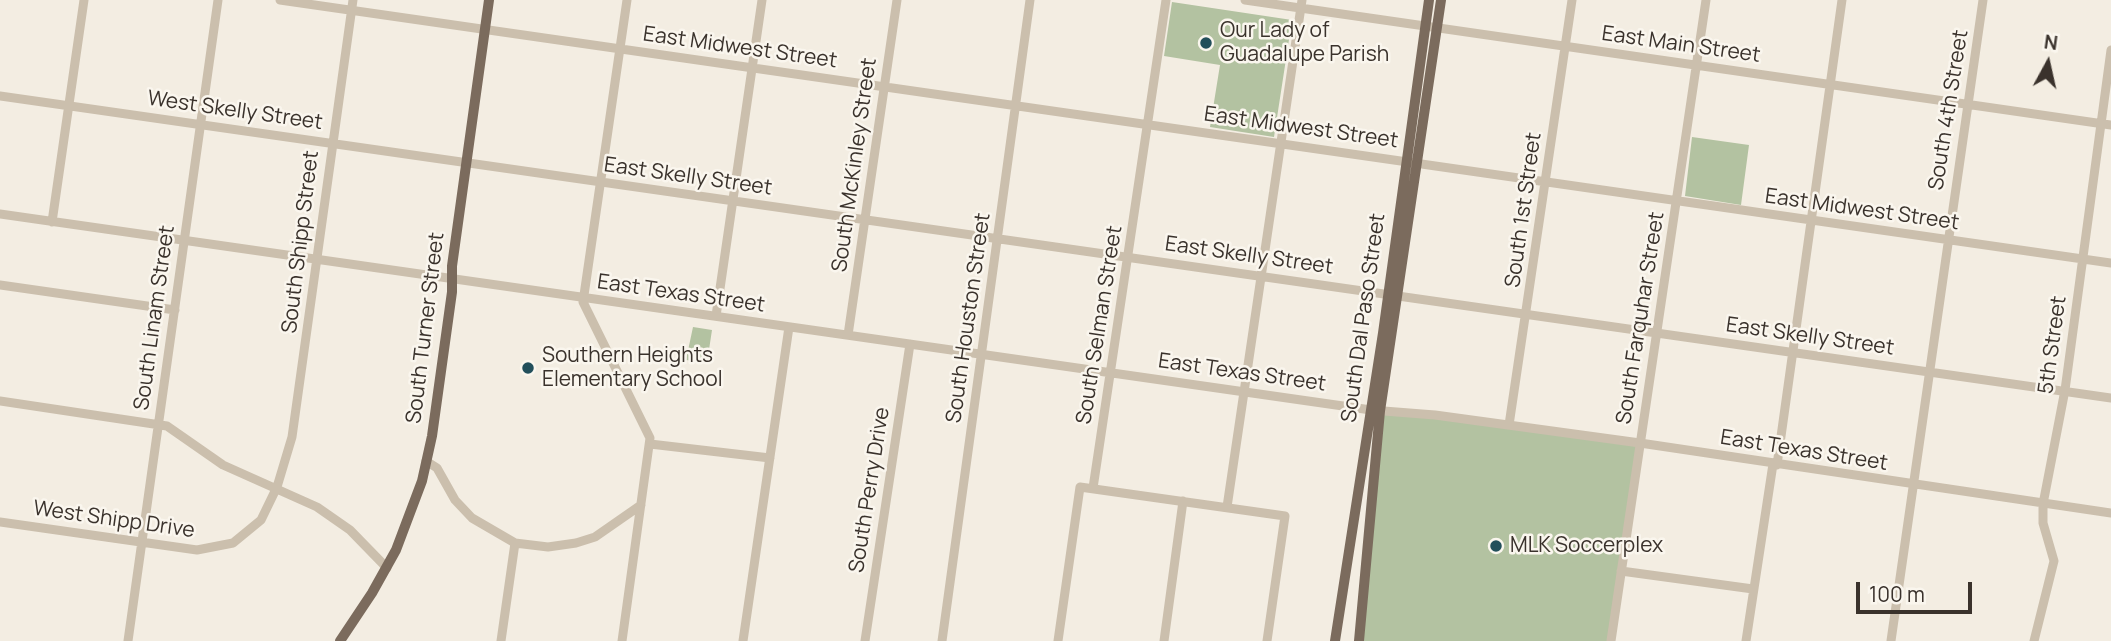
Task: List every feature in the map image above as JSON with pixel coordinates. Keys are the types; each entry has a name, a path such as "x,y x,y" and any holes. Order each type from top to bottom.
{"main road":[{"name":"South Turner Street","path":"340,641 387,568 413,508 426,461 436,410 466,161 489,0"},
{"name":"South Dal Paso Street","path":"1412,161 1429,0"},
{"name":"South Dal Paso Street","path":"1335,641 1376,410 1412,161 1441,0"},
{"name":"South Dal Paso Street","path":"1359,641 1376,410"}],"street":[{"path":"52,222 84,0"},
{"name":"South Linam Street","path":"128,641 218,0"},
{"name":"East Midwest Street","path":"280,0 2111,263"},
{"name":"South Shipp Street","path":"276,487 292,438 354,0"},
{"path":"622,641 650,444 649,434 583,306 583,297 627,0"},
{"path":"716,316 762,0"},
{"name":"South McKinley Street","path":"848,335 897,0"},
{"name":"South Houston Street","path":"942,641 1030,0"},
{"name":"South Selman Street","path":"1093,488 1166,0"},
{"name":"East Main Street","path":"1245,0 1301,4 1437,28 2106,124"},
{"name":"South 1st Street","path":"1509,425 1572,0"},
{"name":"South Farquhar Street","path":"1611,641 1706,0"},
{"path":"1746,641 1793,353 1842,0"},
{"name":"South 4th Street","path":"1891,641 1911,485 1983,0"},
{"path":"1227,507 1301,4"},
{"name":"5th Street","path":"2034,641 2054,561 2043,523 2043,504 2065,390 2083,258 2106,124 2111,50"},
{"name":"West Skelly Street","path":"0,96 466,161"},
{"name":"East Skelly Street","path":"466,161 2111,398"},
{"name":"East Texas Street","path":"0,215 1376,410 1640,443 2111,513"},
{"path":"0,285 175,310"},
{"path":"744,641 789,327"},
{"name":"South Perry Drive","path":"865,641 910,344"},
{"path":"0,401 159,424 223,465 276,487 338,521 387,568"},
{"path":"650,444 769,458"},
{"path":"426,461 437,468 455,500 472,518 514,543 548,547 576,543 595,537 641,505"},
{"path":"1058,641 1080,486 1284,516 1267,641"},
{"name":"West Shipp Drive","path":"0,522 197,550 233,543 261,520 276,487"},
{"path":"1164,641 1183,501"},
{"path":"501,641 514,543"},
{"path":"1621,571 1753,589"}],"green space":[{"path":"1172,2 1292,20 1274,137 1210,127 1220,65 1164,56"},
{"path":"1692,137 1749,145 1741,205 1685,196"},
{"path":"693,327 712,330 707,363 686,360"},
{"name":"MLK Soccerplex","path":"1380,411 1640,443 1611,641 1359,641"}],"place":[{"name":"Our Lady of Guadalupe Parish","path":"1206,43"},
{"name":"Southern Heights Elementary School","path":"528,368"},
{"name":"MLK Soccerplex","path":"1496,546"}]}
